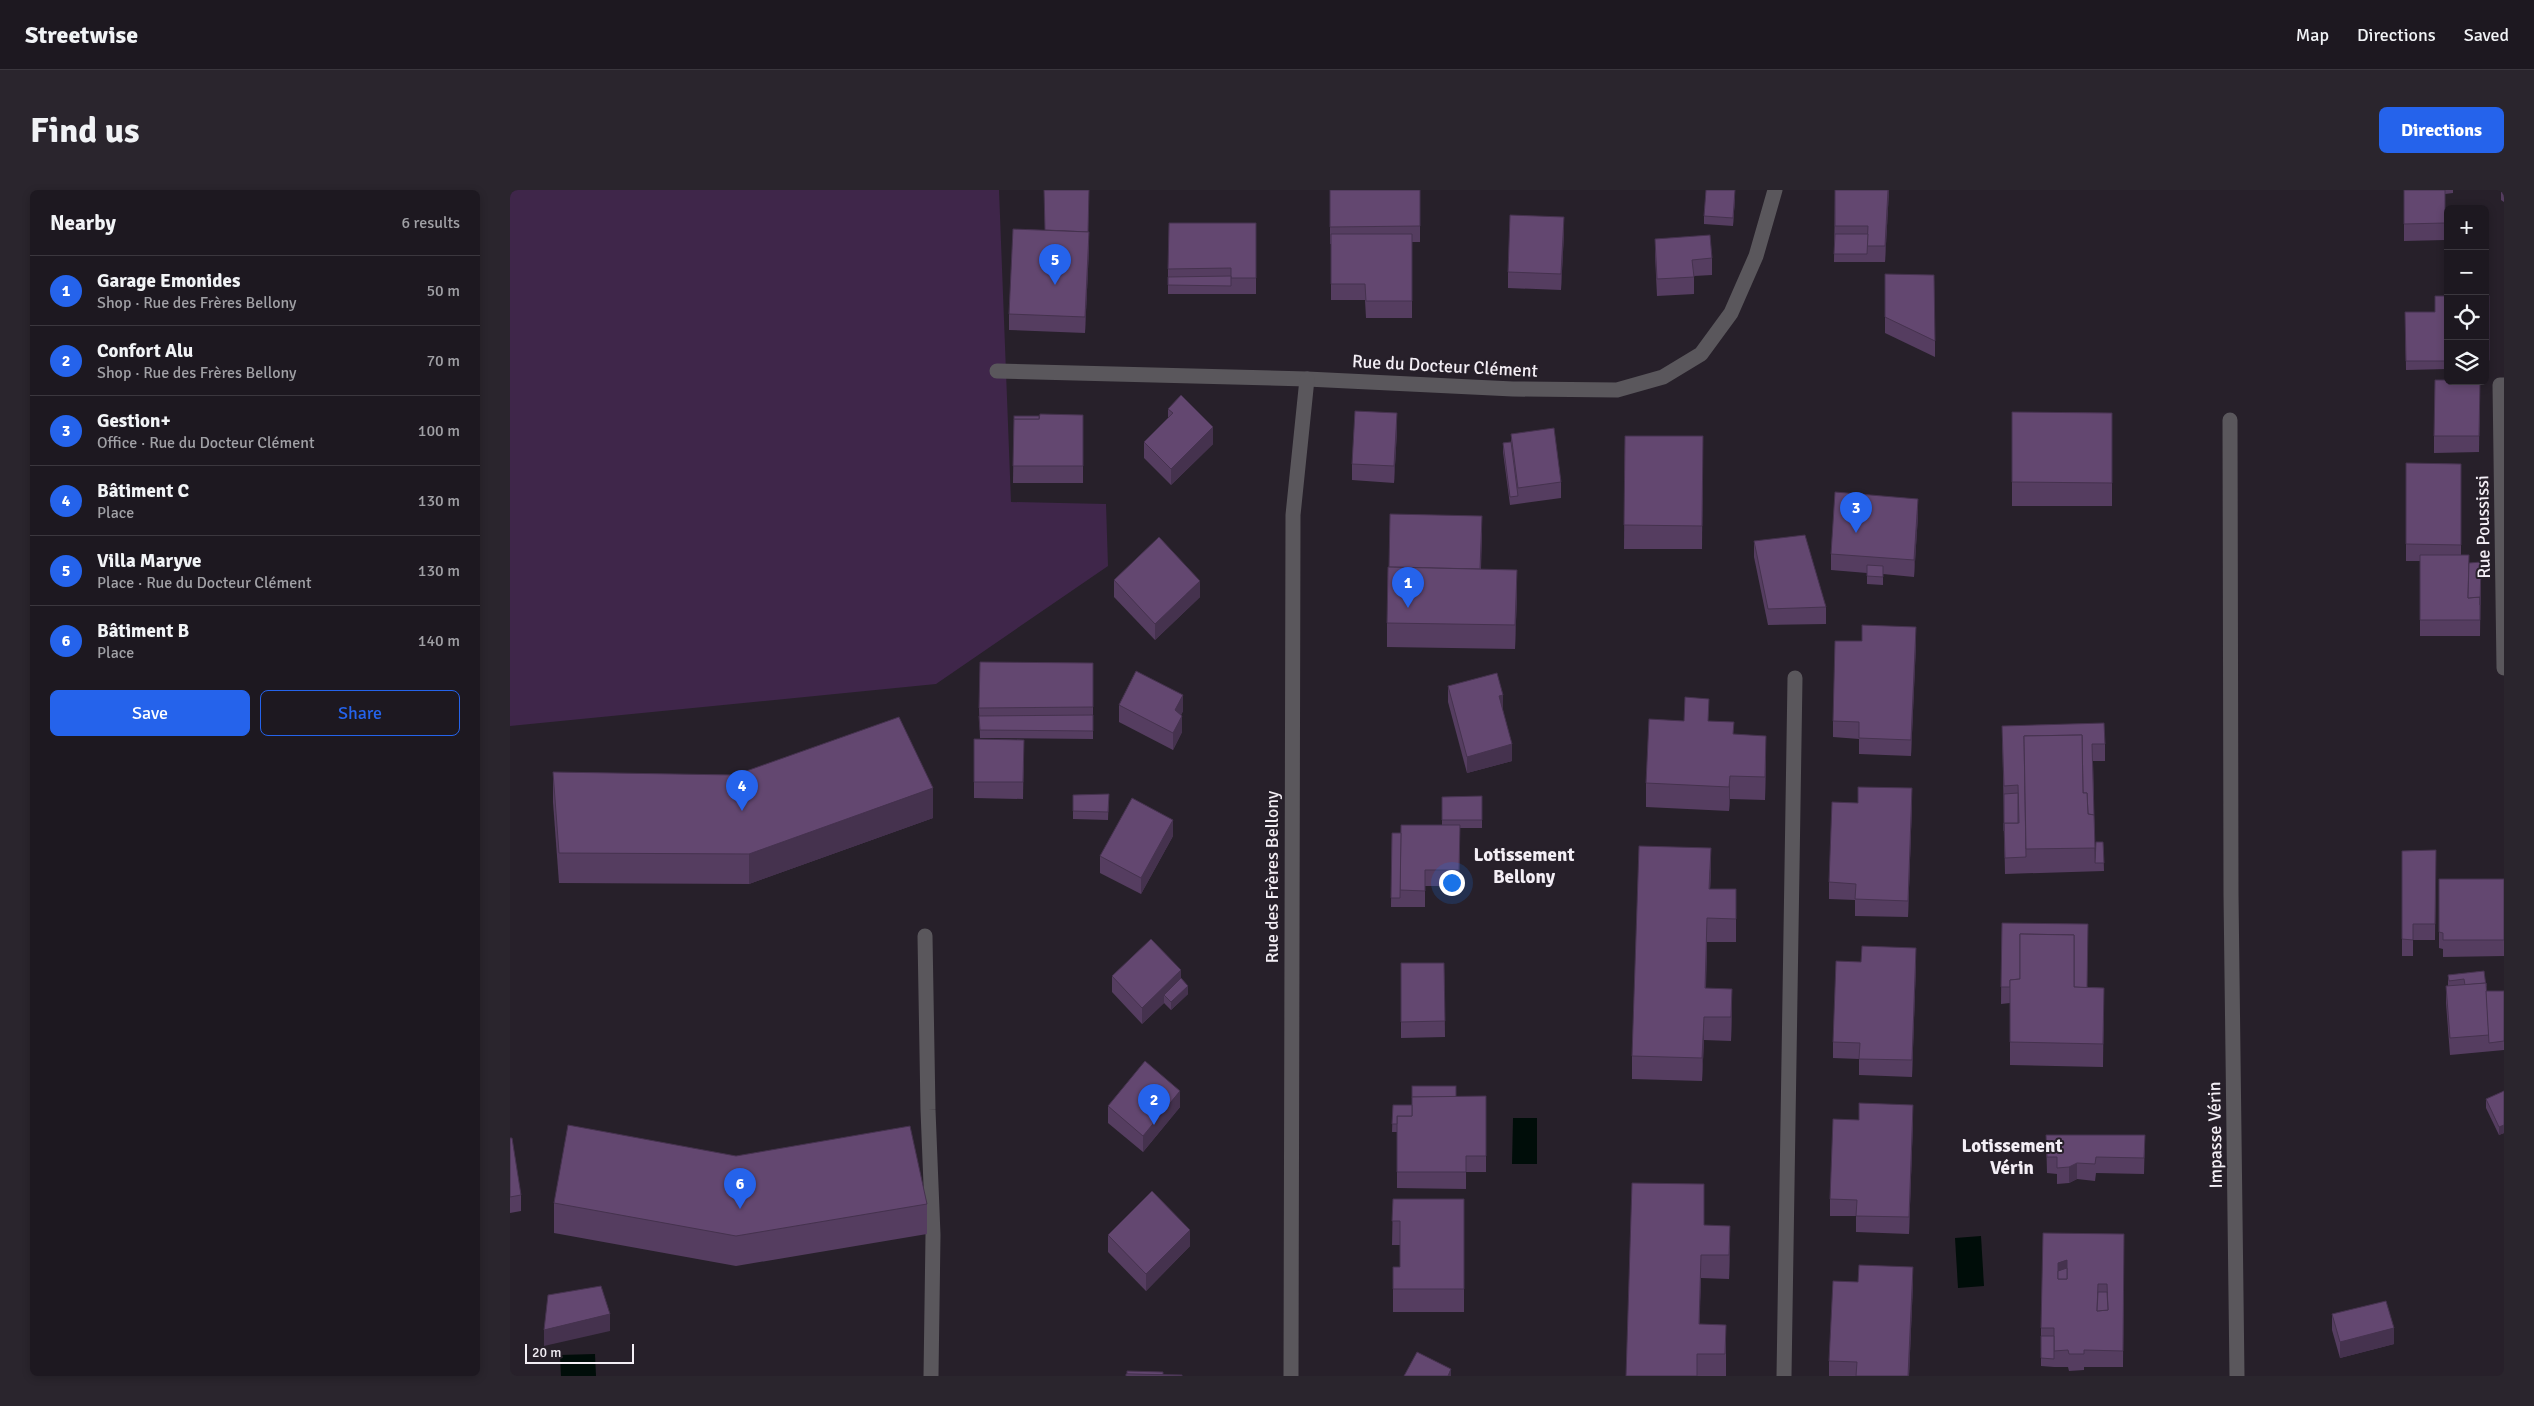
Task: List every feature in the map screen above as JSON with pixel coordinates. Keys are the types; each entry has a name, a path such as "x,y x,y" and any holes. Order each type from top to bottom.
{"street":[{"name":"Rue du Docteur Clément","path":"998,371 1307,379 1513,389 1617,390 1664,376 1701,354 1731,313 1756,256 1775,190"},
{"name":"Rue des Frères Bellony","path":"1291,1376 1293,515 1307,379"},
{"name":"Rue Poussissi","path":"2502,385 2504,668"},
{"name":"Impasse Vérin","path":"2230,420 2231,894 2237,1376"},
{"path":"1784,1376 1795,678"},
{"path":"925,936 928,1110 933,1235 931,1376"}],"shaded area":[{"path":"510,190 999,190 1011,502 1106,504 1108,566 936,684 510,726"},
{"path":"1513,1118 1537,1118 1537,1164 1512,1164"},
{"path":"1981,1236 1984,1286 1958,1288 1955,1238"},
{"path":"595,1354 596,1376 561,1376 560,1355"}],"building":[{"path":"1044,190 1089,190 1088,232 1045,230"},
{"path":"1330,190 1420,190 1420,226 1330,227"},
{"path":"1706,190 1735,190 1733,218 1704,216"},
{"path":"1835,190 1888,190 1885,246 1867,246 1868,226 1835,226"},
{"path":"2404,190 2445,190 2444,223 2404,224"},
{"path":"1510,215 1564,217 1561,274 1508,272"},
{"path":"1169,223 1256,223 1256,278 1231,278 1231,268 1168,269"},
{"path":"1013,229 1089,232 1085,317 1009,314"},
{"path":"1331,234 1412,234 1412,301 1366,301 1365,284 1331,284"},
{"path":"1835,234 1868,234 1867,254 1834,254"},
{"path":"1710,235 1712,258 1692,260 1694,277 1657,279 1655,239"},
{"path":"1885,274 1934,275 1935,341 1885,317"},
{"path":"1231,276 1231,286 1168,285 1168,277"},
{"path":"2435,296 2444,296 2444,361 2406,361 2405,312 2435,312"},
{"path":"2435,380 2444,380 2444,385 2480,385 2479,436 2434,436"},
{"path":"1181,395 1213,427 1171,469 1144,442 1173,413 1168,409"},
{"path":"1355,411 1397,413 1394,466 1352,464"},
{"path":"2012,412 2112,413 2112,483 2012,482"},
{"path":"1040,414 1083,415 1083,466 1013,466 1014,419 1039,419"},
{"path":"1014,416 1039,416 1039,419 1014,419"},
{"path":"1554,428 1561,482 1518,488 1511,434"},
{"path":"1625,436 1703,436 1702,526 1624,525"},
{"path":"1511,442 1518,496 1510,497 1503,443"},
{"path":"2406,463 2461,464 2461,545 2406,544"},
{"path":"1835,492 1918,499 1914,560 1831,554"},
{"path":"1390,514 1482,516 1480,569 1389,567"},
{"path":"1805,535 1826,607 1768,609 1754,541"},
{"path":"1159,537 1200,581 1155,624 1114,580"},
{"path":"2420,555 2469,555 2468,598 2480,597 2480,620 2420,620"},
{"path":"2481,562 2480,605 2480,597 2468,598 2469,563"},
{"path":"1867,565 1883,566 1883,577 1867,576"},
{"path":"1388,567 1517,570 1515,625 1387,623"},
{"path":"1862,625 1916,627 1911,740 1859,738 1859,722 1833,721 1835,641 1862,641"},
{"path":"980,662 1093,663 1093,707 979,708"},
{"path":"1136,671 1183,695 1175,710 1182,716 1173,733 1119,705"},
{"path":"1497,673 1503,695 1499,696 1512,744 1467,757 1448,686"},
{"path":"1685,697 1709,699 1708,721 1734,722 1733,734 1766,736 1765,777 1730,776 1729,787 1646,783 1649,719 1684,721"},
{"path":"1093,715 1093,731 980,730 979,716"},
{"path":"899,717 933,788 749,854 559,853 553,772 735,775"},
{"path":"2104,723 2105,744 2092,744 2094,815 2088,814 2087,793 2083,793 2082,735 2024,736 2026,857 2005,858 2004,823 2019,823 2018,785 2004,786 2002,726"},
{"path":"2082,735 2083,793 2087,793 2088,814 2094,815 2095,848 2026,849 2024,736"},
{"path":"974,739 1024,740 1023,782 974,782"},
{"path":"1858,787 1912,788 1908,901 1855,899 1856,884 1829,882 1832,802 1858,803"},
{"path":"2018,793 2018,823 2004,823 2004,794"},
{"path":"1109,794 1108,812 1073,811 1073,795"},
{"path":"1482,796 1482,820 1442,820 1442,797"},
{"path":"1132,798 1173,820 1141,878 1100,856"},
{"path":"1401,825 1460,825 1459,870 1425,870 1425,891 1400,890"},
{"path":"1392,833 1401,833 1400,898 1391,898"},
{"path":"2096,842 2103,842 2104,863 2095,863"},
{"path":"1639,846 1711,848 1709,889 1736,889 1736,919 1707,918 1705,988 1732,989 1731,1017 1704,1017 1702,1058 1632,1056"},
{"path":"2436,850 2435,924 2413,924 2413,940 2402,939 2402,851"},
{"path":"2439,879 2504,879 2504,940 2443,940 2443,933 2439,932"},
{"path":"2002,923 2088,924 2087,988 2074,987 2074,935 2020,934 2020,979 2010,980 2010,987 2001,987"},
{"path":"2020,934 2074,935 2074,987 2104,988 2103,1044 2010,1042 2010,980 2020,979"},
{"path":"1151,939 1181,970 1142,1008 1112,976"},
{"path":"1862,946 1916,948 1912,1060 1859,1059 1860,1043 1833,1042 1836,961 1861,962"},
{"path":"1401,963 1444,963 1445,1021 1401,1022"},
{"path":"2484,971 2486,983 2465,985 2464,979 2449,981 2448,975"},
{"path":"1181,978 1188,986 1171,1002 1164,995"},
{"path":"2486,983 2489,1035 2450,1038 2446,986"},
{"path":"2486,991 2504,991 2504,1041 2489,1043"},
{"path":"1145,1061 1180,1091 1143,1136 1108,1106"},
{"path":"1412,1086 1456,1086 1456,1097 1412,1097"},
{"path":"2504,1091 2504,1125 2499,1127 2486,1099"},
{"path":"1486,1096 1486,1156 1466,1156 1466,1172 1397,1172 1397,1116 1412,1116 1412,1097"},
{"path":"1859,1103 1913,1105 1909,1217 1856,1216 1857,1200 1830,1199 1833,1119 1859,1120"},
{"path":"1393,1105 1412,1105 1412,1116 1397,1116 1397,1124 1392,1124"},
{"path":"568,1125 736,1156 910,1126 927,1204 736,1236 554,1203"},
{"path":"2046,1135 2145,1135 2144,1158 2096,1157 2095,1164 2077,1163 2069,1167 2057,1168 2057,1157 2047,1157"},
{"path":"510,1138 512,1138 521,1195 510,1197"},
{"path":"1632,1183 1704,1184 1704,1225 1730,1226 1729,1255 1701,1255 1699,1324 1726,1325 1725,1354 1697,1354 1697,1376 1626,1376"},
{"path":"1152,1191 1190,1230 1146,1274 1108,1235"},
{"path":"1393,1199 1464,1199 1464,1289 1393,1289 1393,1267 1400,1267 1400,1221 1392,1221"},
{"path":"2043,1233 2124,1234 2123,1351 2084,1350 2084,1354 2069,1354 2068,1350 2054,1351 2054,1328 2041,1328","holes":["2067,1260 2067,1279 2058,1279 2058,1263","2098,1284 2107,1284 2108,1310 2097,1311"]},
{"path":"1859,1265 1913,1267 1908,1376 1856,1376 1857,1362 1829,1361 1833,1281 1858,1282"},
{"path":"2067,1268 2067,1279 2058,1279 2058,1271"},
{"path":"601,1286 610,1314 544,1330 548,1295"},
{"path":"2098,1292 2107,1292 2108,1310 2097,1311"},
{"path":"2386,1301 2394,1328 2340,1342 2332,1314"},
{"path":"2041,1336 2054,1336 2054,1359 2041,1358"},
{"path":"1417,1352 1451,1369 1448,1376 1404,1376"},
{"path":"1127,1371 1163,1372 1163,1375 1127,1374"},
{"path":"1126,1374 1182,1375 1182,1376 1126,1376"}],"place":[{"name":"Villa Maryve","path":"1055,285"},
{"name":"Gestion+","path":"1856,533"},
{"name":"Garage Emonides","path":"1408,608"},
{"name":"Bâtiment C","path":"742,811"},
{"name":"Confort Alu","path":"1154,1125"},
{"name":"Bâtiment B","path":"740,1209"}],"district":[{"name":"Lotissement Bellony","path":"1524,865"},
{"name":"Lotissement Vérin","path":"2012,1156"}]}
